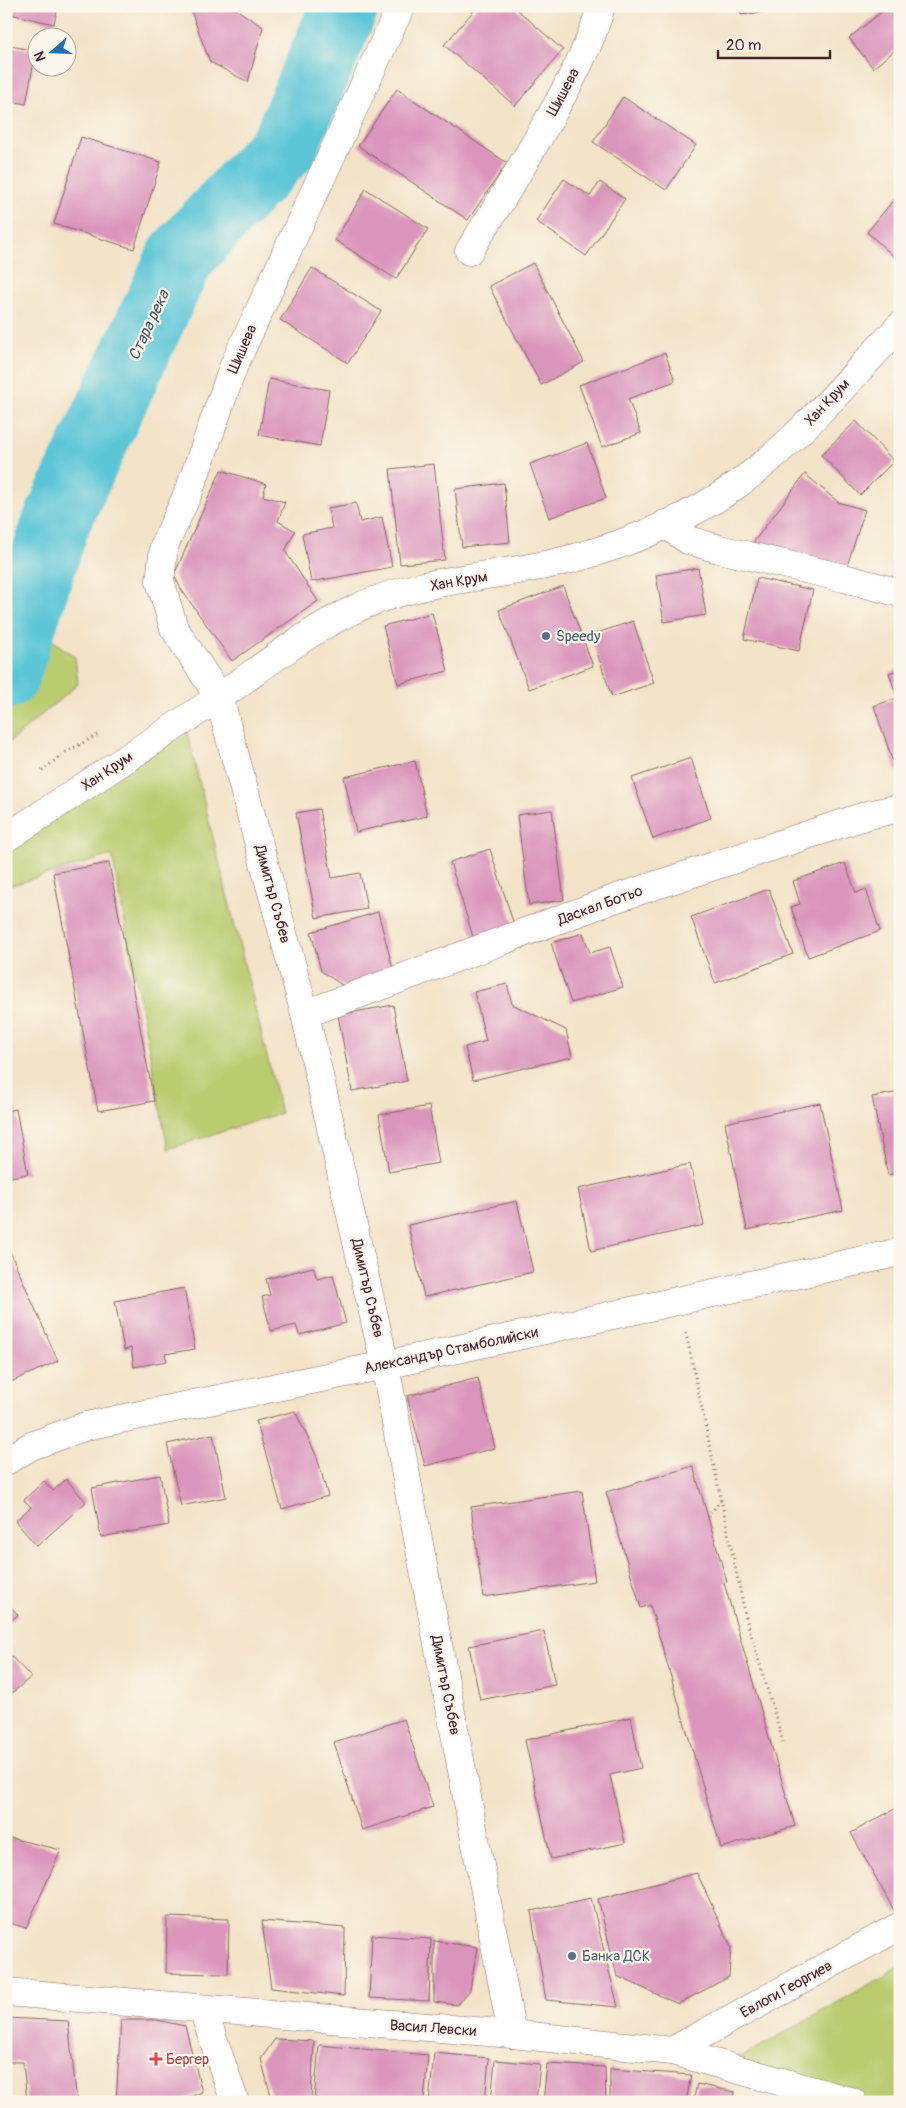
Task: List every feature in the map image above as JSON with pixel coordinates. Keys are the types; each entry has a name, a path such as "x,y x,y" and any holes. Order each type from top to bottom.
{"street":[{"name":"Шишева","path":"219,697 174,628 160,580 164,546 190,491 234,365 401,6"},
{"name":"Шишева","path":"469,251 520,171 568,85 596,24 601,6"},
{"name":"Хан Крум","path":"6,838 219,697 305,637 355,608 404,590 551,564 618,545 700,508 738,484 793,438 900,326"},
{"path":"665,524 688,540 900,593"},
{"name":"Димитър Събев","path":"219,697 305,1014 385,1365 512,2034"},
{"name":"Даскал Ботьо","path":"305,1014 614,899 868,815 900,808"},
{"name":"Александър Стамболийски","path":"6,1461 31,1446 86,1426 385,1365 900,1252"},
{"name":"Евлоги Георгиев","path":"672,2051 900,1926"},
{"name":"Васил Левски","path":"6,1992 203,2010 512,2034 672,2051 852,2102"},
{"path":"203,2010 235,2102"}],"path":[{"path":"679,1300 746,1618 783,1742"},
{"path":"708,1516 721,1500"}],"green space":[{"path":"12,610 75,657 78,684 6,745 6,615"},
{"path":"184,720 281,1113 168,1149 112,855 6,887 6,837"},
{"path":"900,1967 900,2102 853,2102 724,2067"}],"building":[{"path":"6,6 58,6 54,24 6,13"},
{"path":"194,6 231,6 263,27 248,82 210,62 192,14"},
{"path":"478,6 513,6 563,50 515,106 444,45"},
{"path":"740,6 776,6 777,10 741,15"},
{"path":"889,6 900,6 900,46 873,68 849,38"},
{"path":"6,45 28,49 28,78 31,78 26,104 6,100"},
{"path":"397,89 507,163 468,220 358,146"},
{"path":"623,97 696,145 666,190 593,142"},
{"path":"81,137 161,162 134,249 54,224"},
{"path":"564,179 590,196 600,182 625,199 586,256 536,221"},
{"path":"366,189 428,229 396,279 335,240"},
{"path":"896,197 900,197 900,262 867,232"},
{"path":"533,263 584,362 541,385 489,286"},
{"path":"312,268 381,311 348,363 280,320"},
{"path":"665,353 675,381 628,399 641,433 602,447 579,385"},
{"path":"269,379 329,390 320,446 259,435"},
{"path":"856,421 894,461 860,495 821,455"},
{"path":"587,443 606,498 549,518 530,464"},
{"path":"434,464 445,560 400,564 390,469"},
{"path":"221,470 266,484 263,496 285,502 278,521 295,531 285,551 318,601 232,661 181,589 174,575"},
{"path":"805,474 838,502 865,510 846,569 752,544"},
{"path":"504,483 510,542 462,547 455,489"},
{"path":"356,503 360,522 382,517 392,567 311,582 302,534 332,528 328,508"},
{"path":"698,568 706,615 664,622 656,575"},
{"path":"757,578 813,590 799,651 744,639"},
{"path":"563,586 593,666 529,689 499,610"},
{"path":"432,613 448,671 398,684 383,626"},
{"path":"633,621 654,683 612,697 591,635"},
{"path":"900,669 900,769 896,771 874,706 897,698 889,673"},
{"path":"691,758 711,818 653,839 632,778"},
{"path":"415,761 427,816 356,832 344,777"},
{"path":"319,809 332,878 360,873 367,909 316,918 296,813"},
{"path":"552,810 564,900 529,905 517,815"},
{"path":"490,849 515,928 474,940 450,862"},
{"path":"109,863 154,1101 98,1111 53,873"},
{"path":"845,863 856,893 866,889 880,931 808,957 791,907 800,904 793,881"},
{"path":"769,889 793,954 715,983 691,917"},
{"path":"378,912 395,976 348,989 321,971 311,932"},
{"path":"583,933 590,953 610,947 623,987 571,1003 551,943"},
{"path":"507,984 512,1004 566,1030 572,1057 473,1080 465,1047 486,1041 474,992"},
{"path":"393,1005 407,1081 352,1091 338,1015"},
{"path":"900,1092 900,1172 888,1175 872,1097"},
{"path":"820,1103 843,1210 747,1230 725,1123"},
{"path":"429,1106 439,1163 389,1172 379,1115"},
{"path":"16,1109 28,1174 6,1178 6,1111"},
{"path":"690,1164 704,1225 591,1251 578,1189"},
{"path":"517,1201 533,1272 424,1297 408,1225"},
{"path":"8,1247 58,1361 6,1384 6,1248"},
{"path":"313,1267 317,1279 333,1275 346,1323 299,1335 296,1325 271,1331 262,1297 270,1295 266,1279"},
{"path":"184,1288 195,1349 165,1354 167,1361 134,1367 131,1348 124,1350 115,1301"},
{"path":"478,1378 495,1448 425,1466 407,1396"},
{"path":"295,1411 317,1457 328,1496 282,1509 256,1421"},
{"path":"213,1434 226,1497 181,1506 167,1444"},
{"path":"693,1466 727,1582 724,1583 795,1826 721,1848 650,1605 641,1608 606,1492"},
{"path":"160,1475 169,1525 101,1537 92,1488"},
{"path":"66,1479 86,1502 37,1546 15,1521 31,1507 24,1500 44,1481 53,1491"},
{"path":"582,1491 595,1581 483,1597 471,1507"},
{"path":"6,1601 18,1615 6,1624"},
{"path":"544,1631 555,1685 480,1700 469,1646"},
{"path":"6,1651 31,1677 6,1698"},
{"path":"631,1717 641,1768 610,1775 625,1843 551,1859 525,1740"},
{"path":"404,1719 433,1807 362,1830 334,1742"},
{"path":"900,1806 900,1912 896,1914 851,1833"},
{"path":"6,1837 61,1850 26,1928 6,1922"},
{"path":"697,1873 731,1947 729,1977 678,2004 617,1976 598,1899"},
{"name":"Банка ДСК","path":"591,1898 618,2007 546,2000 531,1911"},
{"path":"167,1917 229,1919 228,1974 166,1973"},
{"path":"262,1921 345,1928 344,1996 271,1988"},
{"path":"372,1935 431,1939 429,2001 369,1998"},
{"path":"434,1941 477,1947 470,1990 457,2005 434,2002"},
{"path":"6,2018 68,2021 77,2102 27,2102 23,2062 6,2062"},
{"name":"Бергер","path":"121,2020 156,2020 185,2026 202,2092 177,2102 116,2102"},
{"path":"275,2039 314,2041 311,2100 272,2099 261,2059"},
{"path":"319,2045 428,2055 424,2102 349,2102 314,2099"},
{"path":"434,2053 489,2058 485,2102 429,2102"},
{"path":"495,2060 540,2064 536,2102 491,2102"},
{"path":"547,2064 605,2067 606,2102 543,2102"},
{"path":"610,2069 691,2075 686,2102 610,2102"},
{"path":"697,2084 735,2092 733,2102 693,2102"}],"waterway":[{"name":"Стара река","path":"6,675 56,523 181,256 284,146 345,6"}],"place":[{"name":"Speedy","path":"546,636"},
{"name":"Банка ДСК","path":"572,1956"},
{"name":"Бергер","path":"156,2059"}]}
